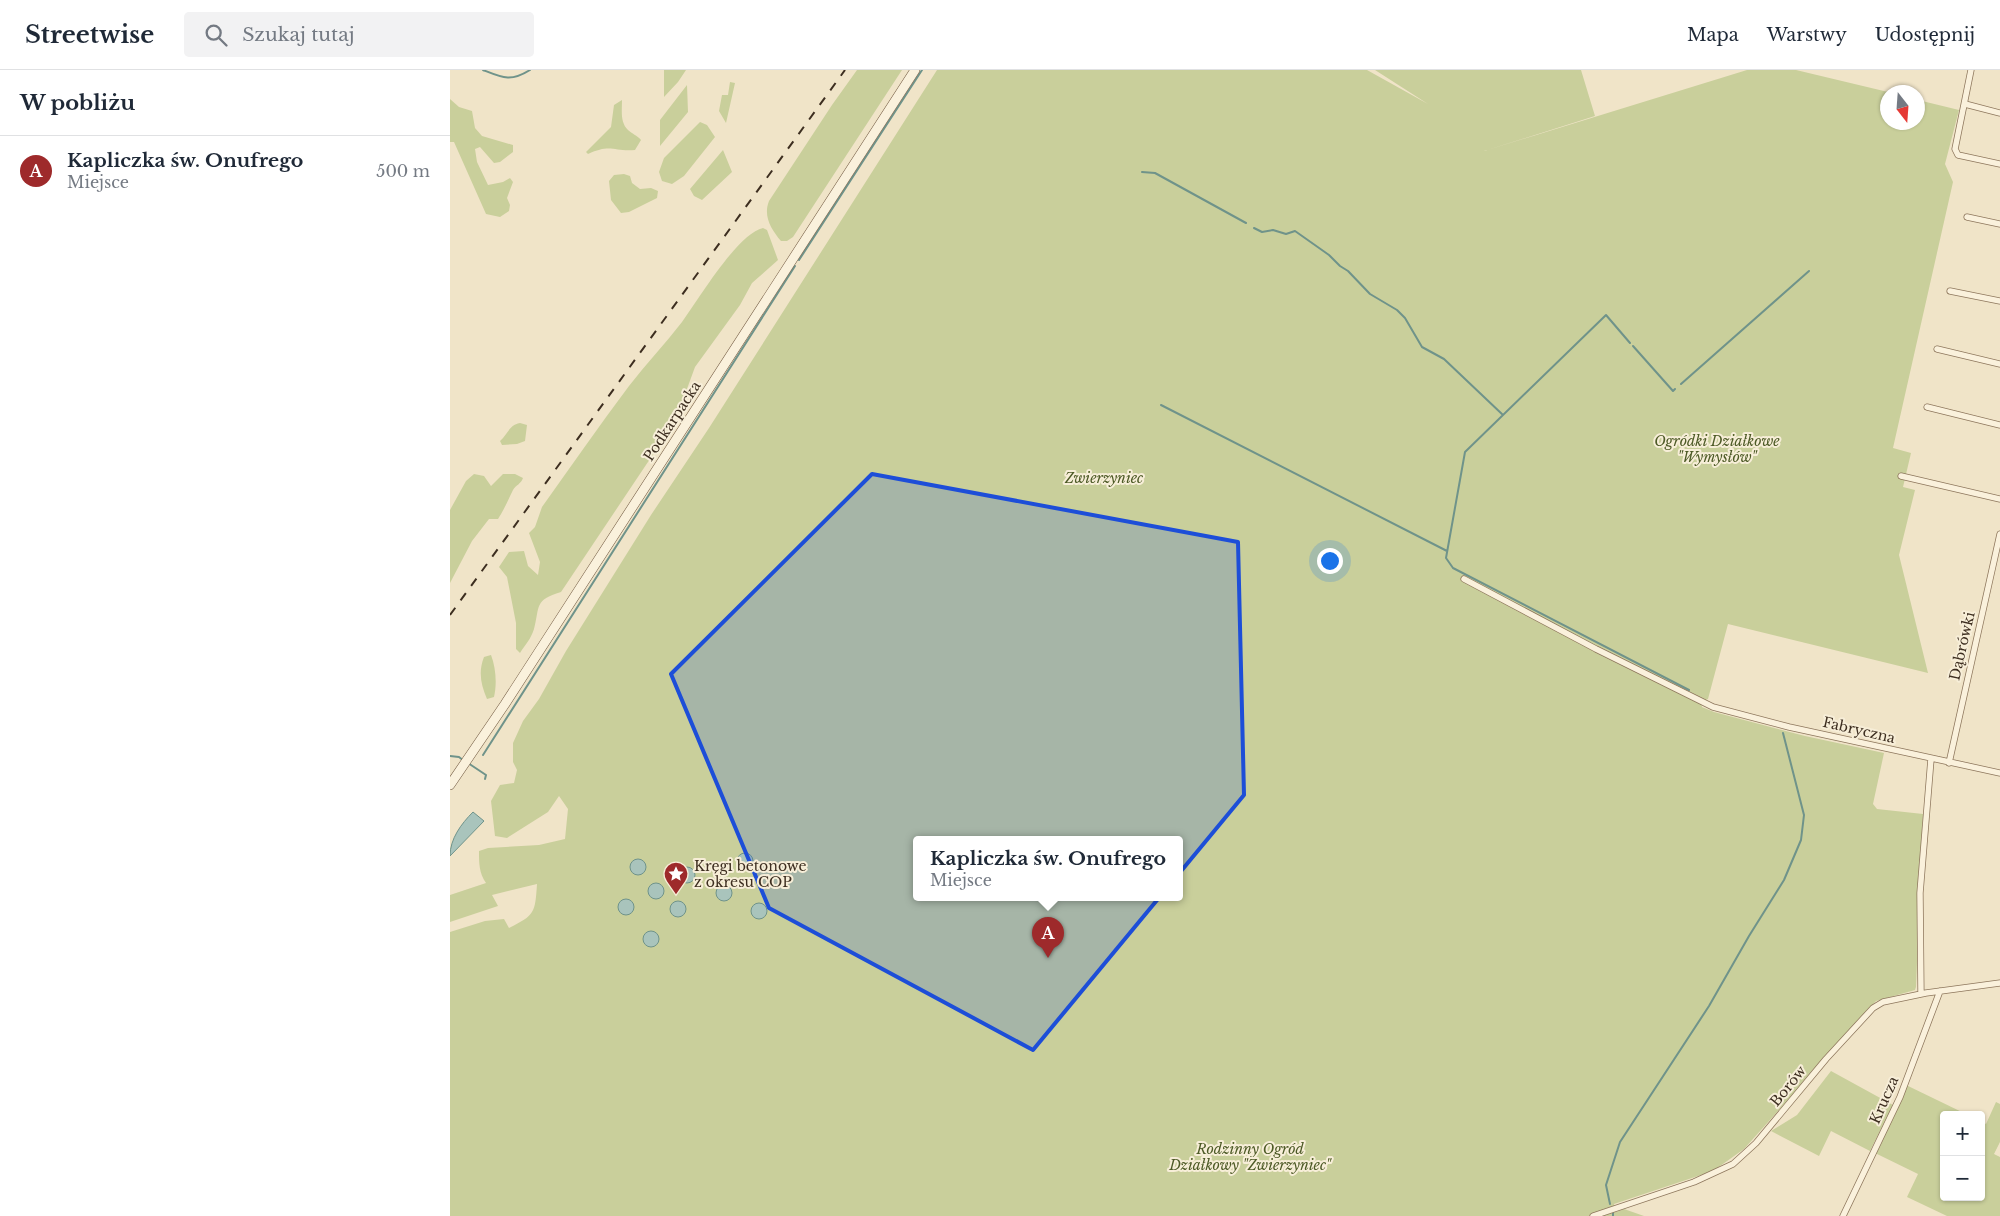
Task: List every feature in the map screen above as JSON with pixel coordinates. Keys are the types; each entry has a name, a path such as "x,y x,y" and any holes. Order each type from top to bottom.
{"main road":[{"name":"Podkarpacka","path":"450,785 474,751 915,70"}],"street":[{"path":"1971,70 1955,148 1958,155 2000,164"},
{"path":"1965,104 2000,113"},
{"path":"1967,217 2000,224"},
{"path":"1950,291 2000,302"},
{"path":"1937,349 2000,364"},
{"path":"1927,407 2000,425"},
{"path":"1901,476 2000,499"},
{"name":"Dąbrówki","path":"1949,763 2000,534"},
{"name":"Fabryczna","path":"1464,579 1596,650 1713,707 1789,727 2000,773"},
{"path":"1921,994 1920,894 1931,759"},
{"name":"Borów","path":"1593,1216 1694,1182 1733,1164 1756,1142 1873,1008 1883,1002 1921,994 2000,983"},
{"name":"Krucza","path":"1843,1216 1900,1097 1940,991"}],"highlighted area":[{"path":"872,474 1238,542 1244,795 1033,1050 769,908 671,674"}],"green space":[{"path":"664,70 686,70 664,97"},
{"path":"857,70 902,70 793,237 787,241 781,241 769,222 767,207 769,201"},
{"name":"Zwierzyniec","path":"937,70 1367,70 1428,104 1375,70 1581,70 1595,116 1484,151 1747,70 1796,70 1880,90 1880,130 1925,130 1925,102 1959,110 1945,164 1953,182 1893,448 1911,453 1903,487 1915,490 1899,555 1928,673 1728,624 1708,699 1701,702 1702,707 1714,712 1805,736 1884,753 1873,804 1877,809 1923,814 1916,987 1915,990 1876,1001 1744,1149 1713,1171 1614,1204 1616,1212 1624,1209 1644,1216 450,1216 450,932 485,921 504,919 509,928 518,924 532,912 537,884 492,895 498,906 450,922 450,895 486,883 479,864 479,851 488,848 539,845 565,839 568,809 559,796 548,812 507,838 495,836 491,801 500,785 514,783 517,770 513,762 513,743 523,721 539,699 566,651 651,515 709,428"},
{"path":"730,82 735,83 726,123 719,111 722,95 728,95"},
{"path":"687,85 688,112 660,146 660,120"},
{"path":"450,99 459,107 472,111 475,128 482,136 513,145 513,152 500,162 494,163 480,147 475,149 477,162 488,185 503,182 510,178 513,182 507,198 510,205 509,211 500,217 486,214 454,142 450,142"},
{"path":"622,100 622,116 625,127 641,140 635,150 607,148 588,154 586,152 611,127 614,105"},
{"path":"700,122 707,125 715,137 684,176 672,184 662,181 659,172 664,158"},
{"path":"723,150 732,172 702,200 694,196 690,189"},
{"path":"624,174 630,176 632,183 640,189 651,188 658,191 657,198 629,212 621,213 611,200 609,181 614,175"},
{"path":"763,228 767,230 778,260 752,283 740,305 695,367 680,408 660,444 561,592 542,601 538,609 533,633 520,653 516,649 516,623 507,577 499,567 509,552 524,551 528,566 538,575 540,562 529,533 535,527 542,507 635,378 682,322 719,269 742,242"},
{"path":"520,423 527,425 525,441 517,444 502,445 500,441 509,430"},
{"path":"474,474 484,476 491,486 503,474 515,474 523,478 513,490 498,519 489,519 472,541 450,583 450,510 466,481"},
{"path":"491,655 496,687 494,697 487,699 482,684 481,668 484,657"},
{"path":"1831,1071 1893,1105 1870,1151 1831,1131 1819,1156 1771,1131 1797,1115"},
{"path":"1906,1085 1960,1111 1940,1111 1940,1201 1985,1201 1985,1123 1996,1102 2000,1104 2000,1142 1994,1154 2000,1157 2000,1216 1947,1216 1907,1197 1918,1174 1875,1153"}],"water":[{"path":"473,812 484,821 450,856 450,850 457,832"},
{"path":"742,853 748,853 753,858 751,867 742,869 737,864 737,858"},
{"path":"635,859 641,859 646,864 644,873 635,875 630,870 630,864"},
{"path":"684,867 690,867 695,872 693,881 684,883 679,878 679,872"},
{"path":"653,883 659,883 664,888 662,897 653,899 648,894 648,888"},
{"path":"721,885 727,885 732,890 730,899 721,901 716,896 716,890"},
{"path":"623,899 629,899 634,904 632,913 623,915 618,910 618,904"},
{"path":"675,901 681,901 686,906 684,915 675,917 670,912 670,906"},
{"path":"756,903 762,903 767,908 765,917 756,919 751,914 751,908"},
{"path":"648,931 654,931 659,936 657,945 648,947 643,942 643,936"}],"waterway":[{"path":"483,70 507,78 530,70"},
{"path":"799,260 922,70"},
{"path":"1142,172 1155,173 1246,223"},
{"path":"1254,228 1262,232 1273,230 1286,234 1295,231 1329,255 1348,271 1370,294 1397,310 1405,318 1422,347 1444,359 1503,415"},
{"path":"483,755 795,266"},
{"path":"1681,384 1809,271"},
{"path":"1630,343 1606,315 1465,452 1446,558 1453,568 1689,690"},
{"path":"1633,346 1673,391 1675,389"},
{"path":"1161,405 1447,551"},
{"path":"1610,1204 1606,1185 1620,1142 1709,1006 1784,880 1801,840 1804,815 1783,733"},
{"path":"450,756 459,757 464,761"},
{"path":"468,763 486,775 485,779"}],"railway":[{"path":"450,615 845,70"}],"place":[{"name":"Kręgi betonowe z okresu COP","path":"676,895"},
{"name":"Kapliczka św. Onufrego","path":"1048,958"}],"park label":[{"name":"Ogródki Działkowe \"Wymysłów\"","path":"1717,450"},
{"name":"Rodzinny Ogród Działkowy \"Zwierzyniec\"","path":"1250,1158"}]}
